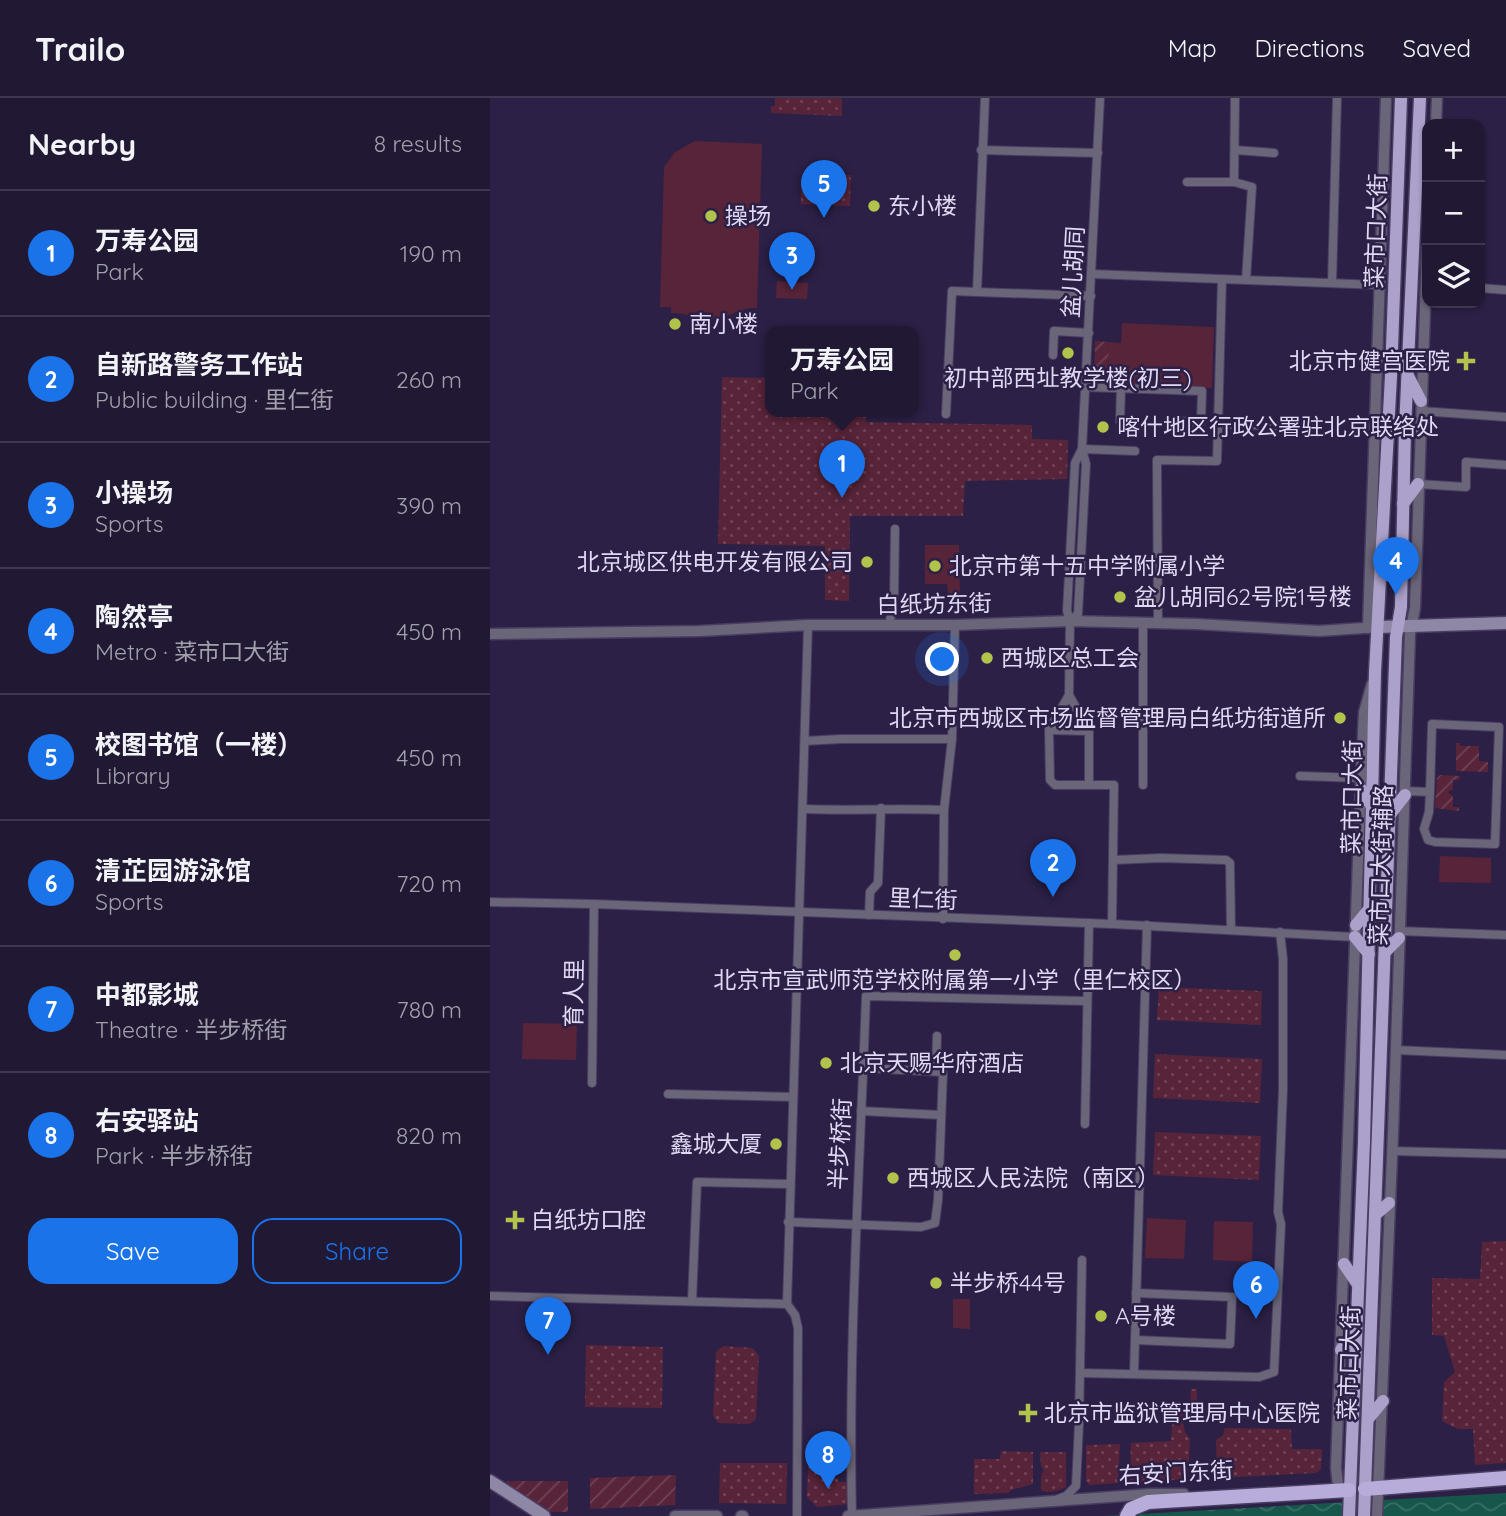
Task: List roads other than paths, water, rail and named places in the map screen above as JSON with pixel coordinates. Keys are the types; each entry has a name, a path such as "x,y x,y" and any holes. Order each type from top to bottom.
{"highway":[{"path":"1372,1490 1506,1476"},
{"path":"1124,1513 1148,1502 1346,1489"},
{"path":"1124,1513 1128,1501 1151,1494"}],"main road":[{"name":"菜市口大街","path":"1349,1516 1346,1489 1357,1283 1373,807 1373,627 1391,376 1401,98"},
{"name":"菜市口大街","path":"1364,1516 1372,1490 1368,1419 1375,1215 1391,814 1404,624 1401,607 1403,505 1420,98"},
{"path":"1415,212 1422,206"},
{"path":"1407,376 1421,406"},
{"path":"1403,505 1418,484"},
{"path":"1373,627 1506,623"},
{"path":"1361,784 1373,807"},
{"path":"1391,814 1405,793"},
{"path":"1369,954 1355,931 1370,908"},
{"path":"1385,951 1399,932 1387,914"},
{"path":"1375,1215 1389,1203"},
{"path":"1344,1264 1357,1283"},
{"path":"1340,1350 1355,1332"},
{"path":"1368,1419 1383,1401"},
{"path":"490,1481 544,1516"}],"street":[{"path":"977,292 985,98"},
{"name":"盆儿胡同","path":"1069,695 1070,621 1078,614 1086,464 1082,449 1100,98"},
{"path":"1234,182 1235,98"},
{"path":"1332,283 1337,98"},
{"path":"1373,627 1385,98"},
{"path":"1436,119 1437,98"},
{"path":"981,150 1098,153"},
{"path":"1235,150 1274,153"},
{"path":"1187,182 1234,182 1252,187 1246,280"},
{"path":"1092,274 1379,285"},
{"path":"1158,624 1157,460 1217,461 1222,279"},
{"path":"1485,288 1506,290"},
{"path":"946,414 951,291 1091,296"},
{"name":"菜市口大街辅路","path":"1377,1516 1372,1490 1383,1401 1405,793 1404,624 1415,608 1425,308"},
{"path":"1053,355 1054,331 1089,333"},
{"path":"1085,387 1202,391 1201,422 1169,421"},
{"path":"1120,422 1121,388"},
{"path":"1421,406 1506,417"},
{"path":"1219,424 1313,427"},
{"path":"1082,449 1135,451"},
{"path":"1418,484 1466,487 1466,462 1506,465"},
{"path":"889,626 894,599 895,529"},
{"name":"白纸坊东街","path":"490,634 1070,621 1319,631 1373,627"},
{"path":"1143,623 1143,785"},
{"name":"半步桥街","path":"797,1516 798,1328 795,1315 787,1304 788,1222 808,625"},
{"path":"943,919 944,810 952,739 955,625"},
{"path":"1346,1489 1336,1468 1340,1350 1364,712 1375,672"},
{"path":"1069,695 1049,730 1052,782 1055,785 1114,785 1112,924"},
{"path":"1069,695 1089,731 1090,785"},
{"path":"1432,724 1500,727 1495,844 1429,840 1424,829 1429,812 1430,792 1432,724"},
{"path":"1049,730 1089,731"},
{"path":"805,741 841,738 952,739"},
{"path":"1300,776 1361,784"},
{"path":"1405,793 1430,792"},
{"path":"869,915 870,892 878,883 881,808"},
{"path":"803,809 944,810"},
{"path":"1113,860 1161,858 1229,861 1231,930"},
{"name":"里仁街","path":"490,902 1280,932 1355,931"},
{"name":"育人里","path":"592,1083 594,904"},
{"path":"1086,1124 1089,923"},
{"path":"1134,1374 1146,925"},
{"path":"1081,1373 1259,1377 1274,1372 1281,1224 1278,1212 1283,1089 1283,959 1280,932"},
{"path":"1399,932 1506,935"},
{"name":"半步桥街","path":"850,1516 855,1224 866,996 1087,1001"},
{"path":"936,1072 937,1036"},
{"path":"1395,1049 1506,1055"},
{"path":"788,1222 921,1227 934,1223 938,1200 943,1072 863,1068"},
{"path":"668,1094 793,1097"},
{"path":"861,1111 941,1115"},
{"path":"1392,1151 1506,1154"},
{"path":"692,1301 697,1182 790,1184"},
{"path":"1039,1502 1061,1499 1076,1486 1082,1260"},
{"path":"1135,1340 1230,1344 1232,1297 1136,1293"},
{"path":"490,1296 787,1304"},
{"path":"1076,1486 1086,1494 1099,1498"},
{"name":"右安门东街","path":"850,1516 1151,1494 1372,1490"},
{"path":"675,1516 717,1516"}],"water":[{"path":"1506,1493 1506,1516 1104,1516"}],"place":[{"name":"东小楼","path":"874,206"},
{"name":"操场","path":"711,216"},
{"name":"校图书馆（一楼）","path":"824,218"},
{"name":"小操场","path":"792,290"},
{"name":"南小楼","path":"675,324"},
{"name":"初中部西址教学楼(初三)","path":"1068,353"},
{"name":"北京市健宫医院","path":"1466,361"},
{"name":"喀什地区行政公署驻北京联络处","path":"1103,427"},
{"name":"万寿公园","path":"842,498"},
{"name":"北京城区供电开发有限公司","path":"867,562"},
{"name":"北京市第十五中学附属小学","path":"935,566"},
{"name":"陶然亭","path":"1396,595"},
{"name":"盆儿胡同62号院1号楼","path":"1120,597"},
{"name":"西城区总工会","path":"987,658"},
{"name":"北京市西城区市场监督管理局白纸坊街道所","path":"1340,718"},
{"name":"自新路警务工作站","path":"1053,897"},
{"name":"北京市宣武师范学校附属第一小学（里仁校区）","path":"955,955"},
{"name":"北京天赐华府酒店","path":"826,1063"},
{"name":"鑫城大厦","path":"776,1144"},
{"name":"西城区人民法院（南区）","path":"893,1178"},
{"name":"白纸坊口腔","path":"515,1220"},
{"name":"半步桥44号","path":"936,1283"},
{"name":"A号楼","path":"1101,1316"},
{"name":"清芷园游泳馆","path":"1256,1319"},
{"name":"中都影城","path":"548,1355"},
{"name":"北京市监狱管理局中心医院","path":"1028,1413"},
{"name":"右安驿站","path":"828,1489"}]}
